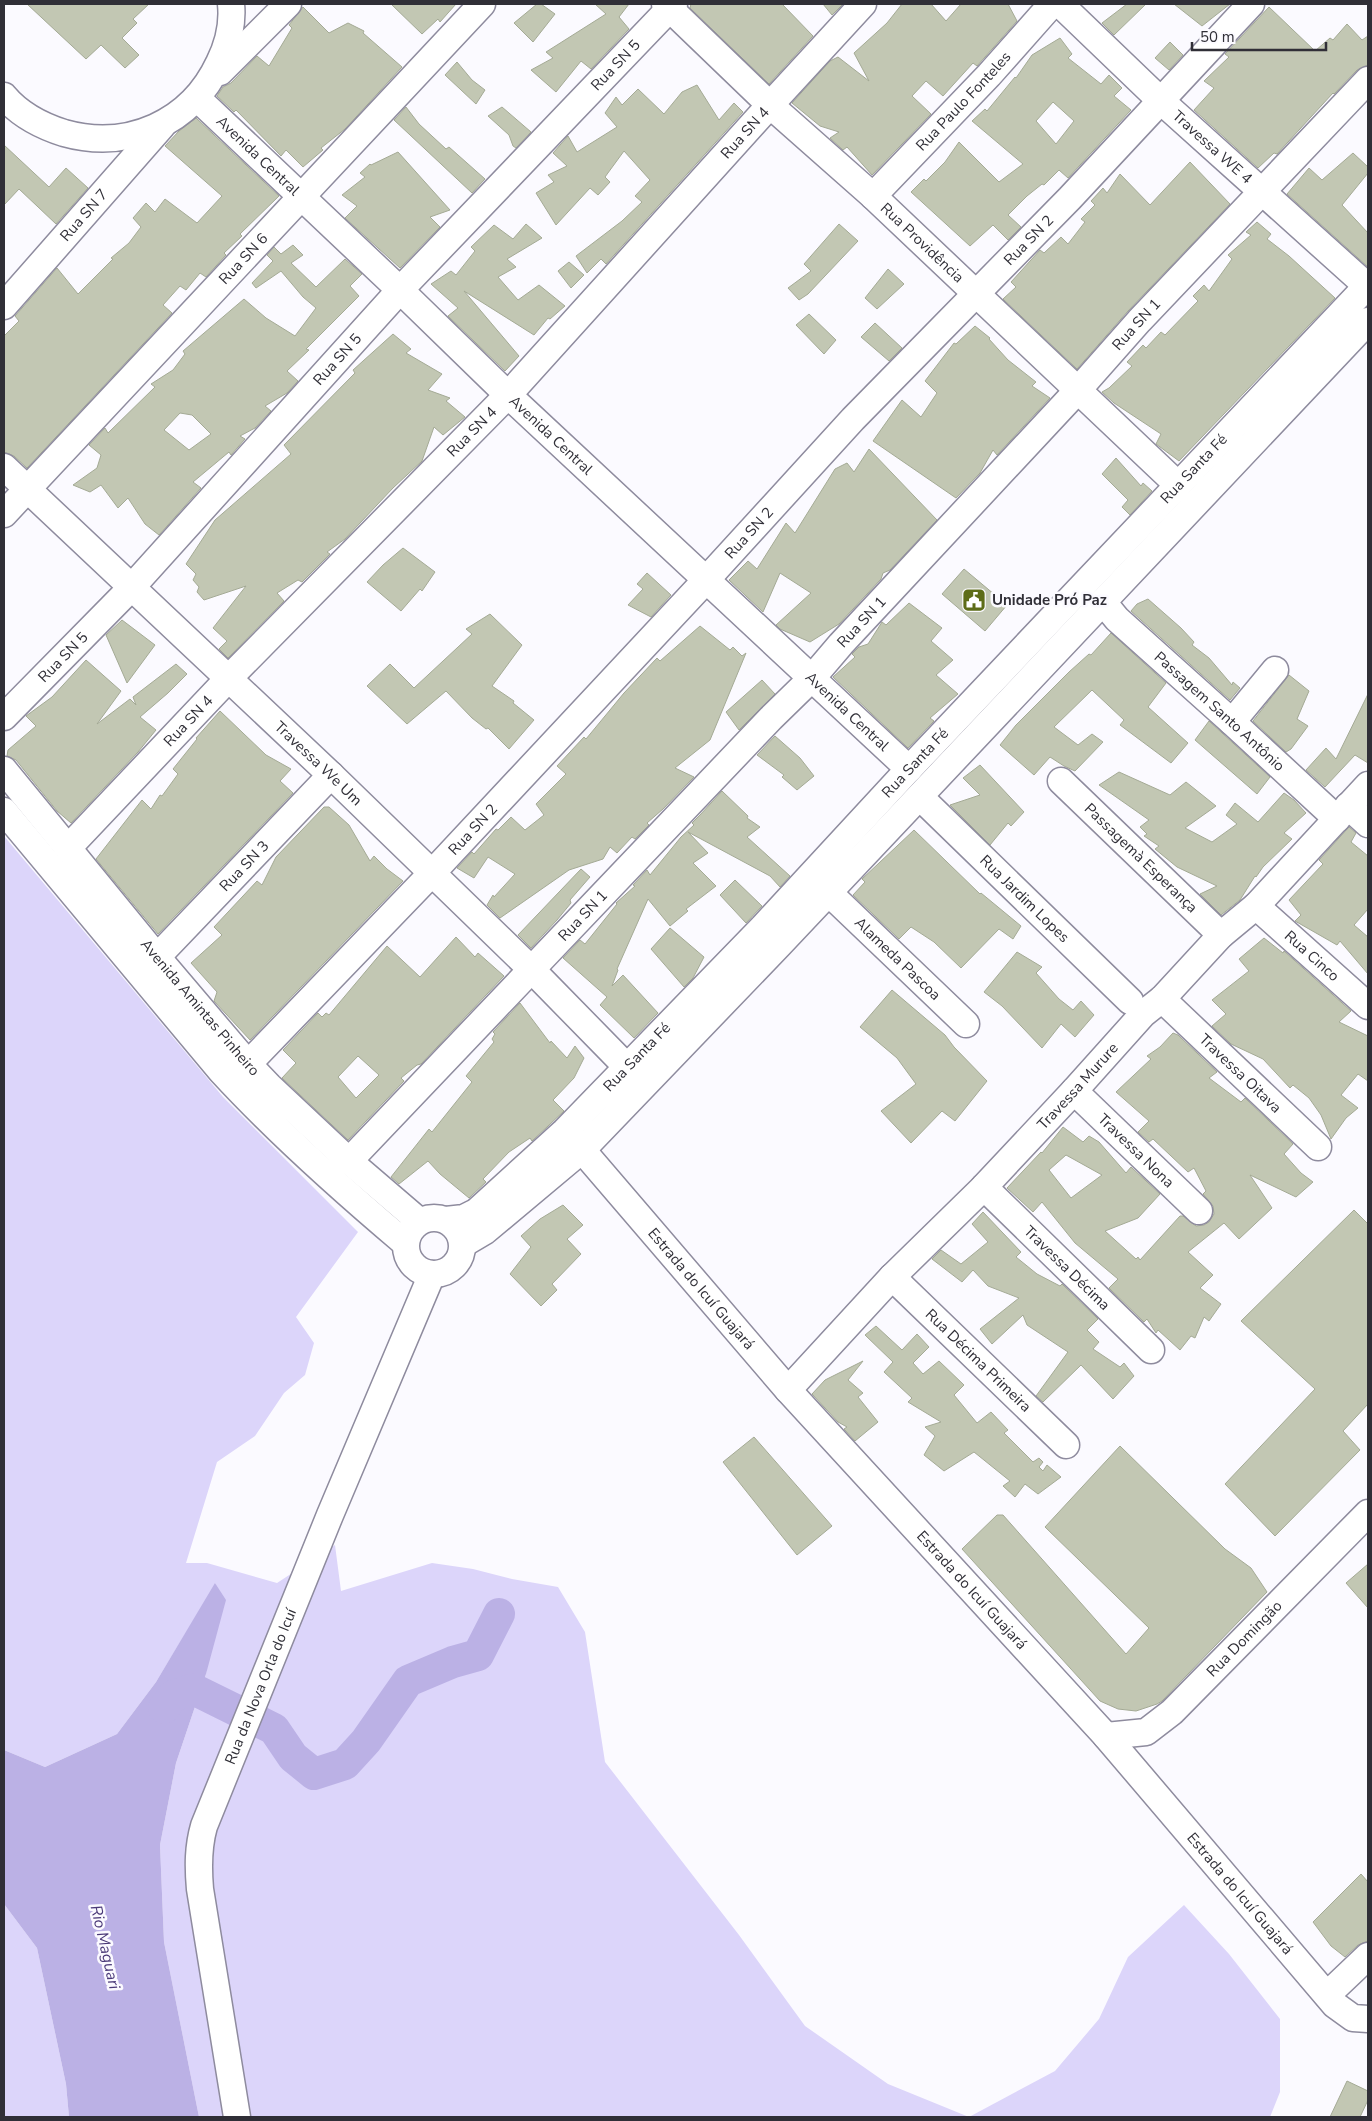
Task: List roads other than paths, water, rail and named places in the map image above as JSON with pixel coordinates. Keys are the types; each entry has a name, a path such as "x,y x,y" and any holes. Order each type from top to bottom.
{"street":[{"path":"204,90 226,48 232,4"},
{"path":"7,105 46,128 85,139 126,137 164,124 181,112 204,90 288,4"},
{"name":"Rua SN 6","path":"4,514 482,4"},
{"name":"Rua SN 4","path":"68,848 228,679 508,395 863,4"},
{"name":"Rua Paulo Fonteles","path":"874,196 989,75 1052,4"},
{"name":"Travessa WE 4","path":"1060,4 1160,100 1368,286"},
{"name":"Rua SN 2","path":"248,1064 432,873 706,580 853,419 1070,198 1251,4"},
{"name":"Rua Providência","path":"669,5 770,105 874,196 1178,485"},
{"name":"Rua SN 5","path":"4,717 131,588 400,290 669,5"},
{"name":"Rua SN 1","path":"349,1161 812,678 847,637 1078,390 1139,321 1201,258 1368,80"},
{"name":"Avenida Central","path":"204,90 302,197 508,395 909,769"},
{"name":"Rua SN 7","path":"4,306 164,124"},
{"name":"Rua Santa Fé","path":"462,1244 485,1232 583,1149 772,936 909,769 1368,286"},
{"name":"Rua Santa Fé","path":"446,1220 464,1218 476,1212 565,1131 627,1067 772,936 829,893 1368,321"},
{"name":"Travessa We Um","path":"4,467 331,775 532,970 627,1067"},
{"name":"Passagem Santo Antônio","path":"1103,602 1117,619 1232,722 1342,812 1368,824"},
{"path":"1232,722 1275,670"},
{"name":"Avenida Amintas Pinheiro","path":"4,770 157,957 248,1064 349,1161 420,1221"},
{"name":"Rua SN 3","path":"157,957 331,775"},
{"name":"Passagemà Esperança","path":"1061,781 1221,935"},
{"name":"Travessa Murure","path":"788,1390 892,1277 984,1187 1143,1014 1162,999 1221,935 1256,906 1368,785"},
{"name":"Rua Jardim Lopes","path":"920,797 1130,1001"},
{"name":"Avenida Amintas Pinheiro","path":"4,811 221,1071 250,1103 347,1195 405,1243"},
{"name":"Alameda Pascoa","path":"829,893 966,1024"},
{"name":"Rua Cinco","path":"1256,906 1368,1006"},
{"name":"Travessa Oitava","path":"1162,999 1318,1147"},
{"name":"Travessa Nona","path":"1074,1091 1199,1211"},
{"name":"Estrada do Icuí Guajará","path":"565,1131 583,1149 788,1390 1106,1736 1335,2005 1353,2018 1368,2019"},
{"name":"Travessa Décima","path":"984,1187 1151,1350"},
{"path":"437,1217 446,1220 460,1234 462,1253 458,1262 442,1273 432,1274 423,1272 410,1261 406,1252 405,1243 412,1227 420,1221 437,1217"},
{"name":"Rua da Nova Orla do Icuí","path":"238,2117 200,1889 199,1844 204,1826 248,1715 432,1274"},
{"name":"Rua Décima Primeira","path":"892,1277 1066,1445"},
{"name":"Rua Domingão","path":"1106,1736 1146,1732 1172,1712 1368,1513"},
{"path":"1327,1995 1368,1956"}],"water":[{"name":"Rio Maguari","path":"215,1583 226,1600 206,1674 176,1763 160,1845 164,1942 199,2117 69,2117 66,2084 37,1948 4,1904 4,1750 45,1767 117,1734 156,1682"}],"waterway":[{"path":"164,1708 173,1696 193,1689 274,1729 293,1757 314,1774 345,1764 366,1741 408,1681 453,1662 478,1655 499,1614"}],"place":[{"name":"Unidade Pró Paz","path":"974,600"}]}
